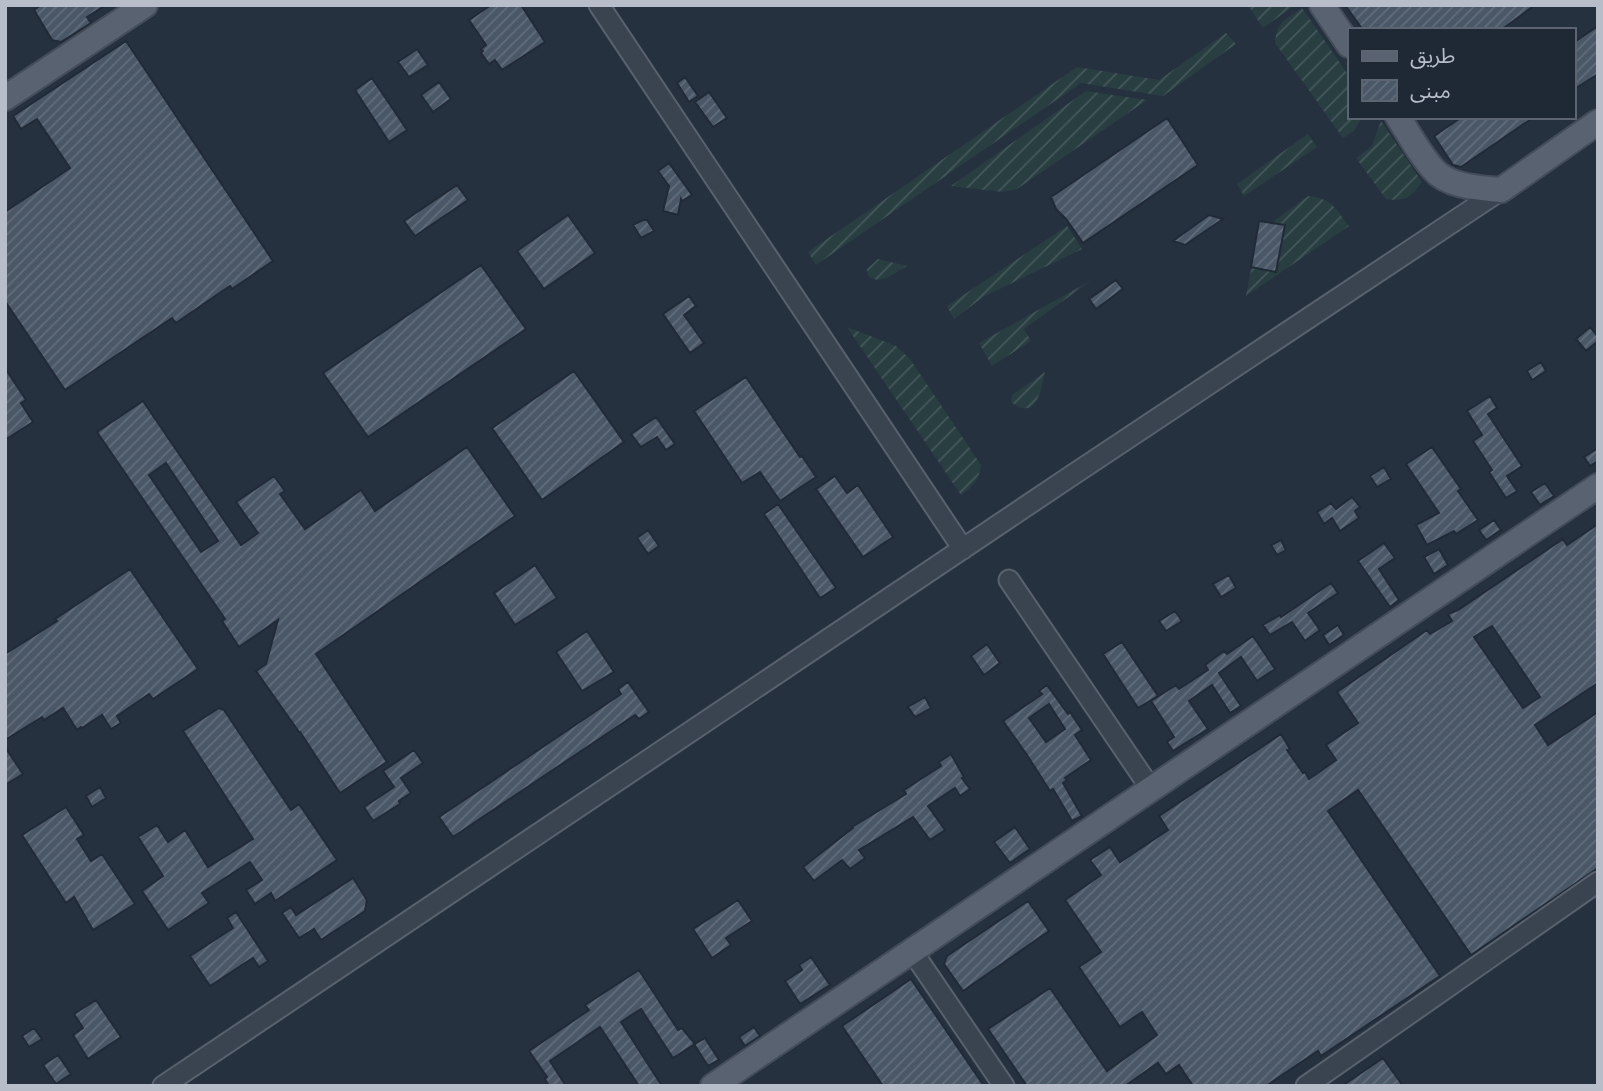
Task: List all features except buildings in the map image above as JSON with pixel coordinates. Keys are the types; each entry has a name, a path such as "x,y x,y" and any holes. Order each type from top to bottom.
{"main road":[{"path":"5,98 145,5"},
{"path":"1322,5 1348,44"},
{"path":"1399,119 1434,170 1454,182 1501,190 1598,122"},
{"path":"713,1086 1598,486"}],"street":[{"path":"599,5 963,549"},
{"path":"163,1086 1501,190"},
{"path":"1009,580 1151,789"},
{"path":"1306,1086 1598,882"},
{"path":"912,951 1004,1086"}],"green space":[{"path":"1248,5 1295,5 1263,28"},
{"path":"1300,5 1348,75 1348,119 1361,119 1354,131 1343,138 1275,43 1280,25 1302,8"},
{"path":"1226,33 1236,44 1163,96 1081,83 816,265 808,252 1077,67 1159,80"},
{"path":"1086,91 1147,100 1017,189 1002,192 951,186"},
{"path":"1381,121 1422,182 1411,195 1403,199 1386,199 1356,158 1372,146"},
{"path":"1308,134 1317,147 1244,196 1237,184"},
{"path":"1308,196 1328,202 1349,226 1246,296 1258,233"},
{"path":"1067,226 1082,249 983,297 954,319 947,306"},
{"path":"878,259 907,266 883,279 873,279 868,276 867,269"},
{"path":"1092,280 1024,329 1031,341 992,366 979,343"},
{"path":"847,327 896,346 910,359 981,465 975,482 961,495"},
{"path":"1045,372 1039,395 1032,406 1020,407 1011,402 1012,395"}]}
